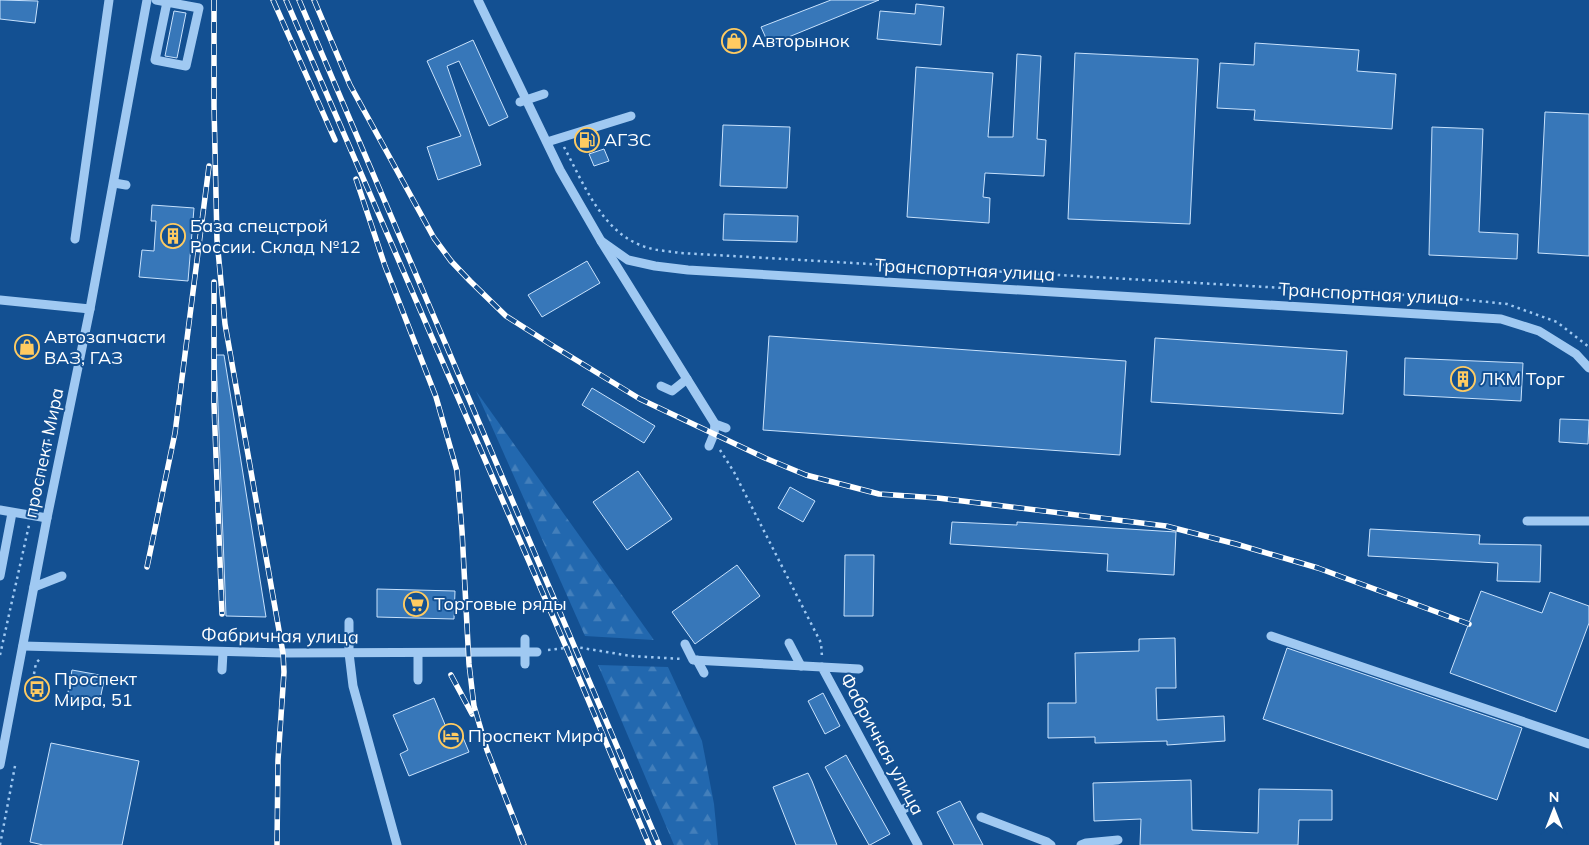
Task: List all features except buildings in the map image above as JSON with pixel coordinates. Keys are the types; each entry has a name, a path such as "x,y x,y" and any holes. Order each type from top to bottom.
{"street":[{"path":"75,239 109,0"},
{"name":"проспект Мира","path":"0,765 47,518 90,309 147,0"},
{"path":"156,0 167,2 198,8 186,66 155,60 167,2"},
{"name":"Транспортная улица","path":"478,0 523,101 601,242 628,260 654,266 688,270 1502,319 1539,331 1576,354 1589,368"},
{"path":"523,101 544,94"},
{"path":"547,142 631,116"},
{"path":"114,183 126,186"},
{"path":"601,242 715,424 710,445"},
{"path":"0,300 90,309"},
{"path":"661,386 672,391 687,379"},
{"path":"715,424 726,428"},
{"path":"0,510 47,518"},
{"path":"0,576 12,513"},
{"path":"1527,521 1589,521"},
{"path":"34,587 62,576"},
{"path":"349,622 348,653 353,686 397,845"},
{"path":"1271,636 1589,744"},
{"path":"525,639 525,664"},
{"path":"789,643 801,666"},
{"path":"685,644 704,673"},
{"name":"Фабричная улица","path":"23,646 223,652 537,652"},
{"path":"222,670 223,652"},
{"path":"418,653 418,680"},
{"name":"Фабричная улица","path":"695,660 822,667 918,845"},
{"path":"822,667 859,669"},
{"path":"900,810 911,805"},
{"path":"980,817 1051,845"},
{"path":"1081,845 1118,840"}],"path":[{"path":"559,138 590,195 609,224 626,238 648,248 680,253 1430,297 1507,304 1557,322 1589,347"},
{"path":"0,655 62,384"},
{"path":"710,445 720,450 734,472 821,644 822,667"},
{"path":"537,652 576,647 632,656 695,660"},
{"path":"0,845 15,766"}],"green space":[{"path":"476,391 654,640 585,636"},
{"path":"598,665 668,667 702,741 714,804 718,845 674,845"}],"railway":[{"path":"214,0 217,240 225,324 283,653 284,672 278,760 277,845"},
{"path":"273,0 335,140"},
{"path":"286,0 566,647 649,845"},
{"path":"299,0 659,845"},
{"path":"314,0 350,85 434,238 451,261 506,316 640,399 765,458 806,475 879,494 938,498 1166,526 1318,568 1469,624"},
{"path":"147,567 175,433 209,166"},
{"path":"356,179 385,266 436,397 457,471 469,664 474,706 487,750 524,845"},
{"path":"214,282 214,404 222,614"},
{"path":"451,675 472,714"}],"place":[{"name":"Авторынок","path":"734,41"},
{"name":"АГЗС","path":"587,140"},
{"name":"База спецстрой России. Склад №12","path":"173,236"},
{"name":"Автозапчасти ВАЗ, ГАЗ","path":"27,347"},
{"name":"ЛКМ Торг","path":"1463,379"},
{"name":"Торговые ряды","path":"416,604"},
{"name":"Проспект Мира, 51","path":"37,689"},
{"name":"Проспект Мира","path":"451,736"}]}
